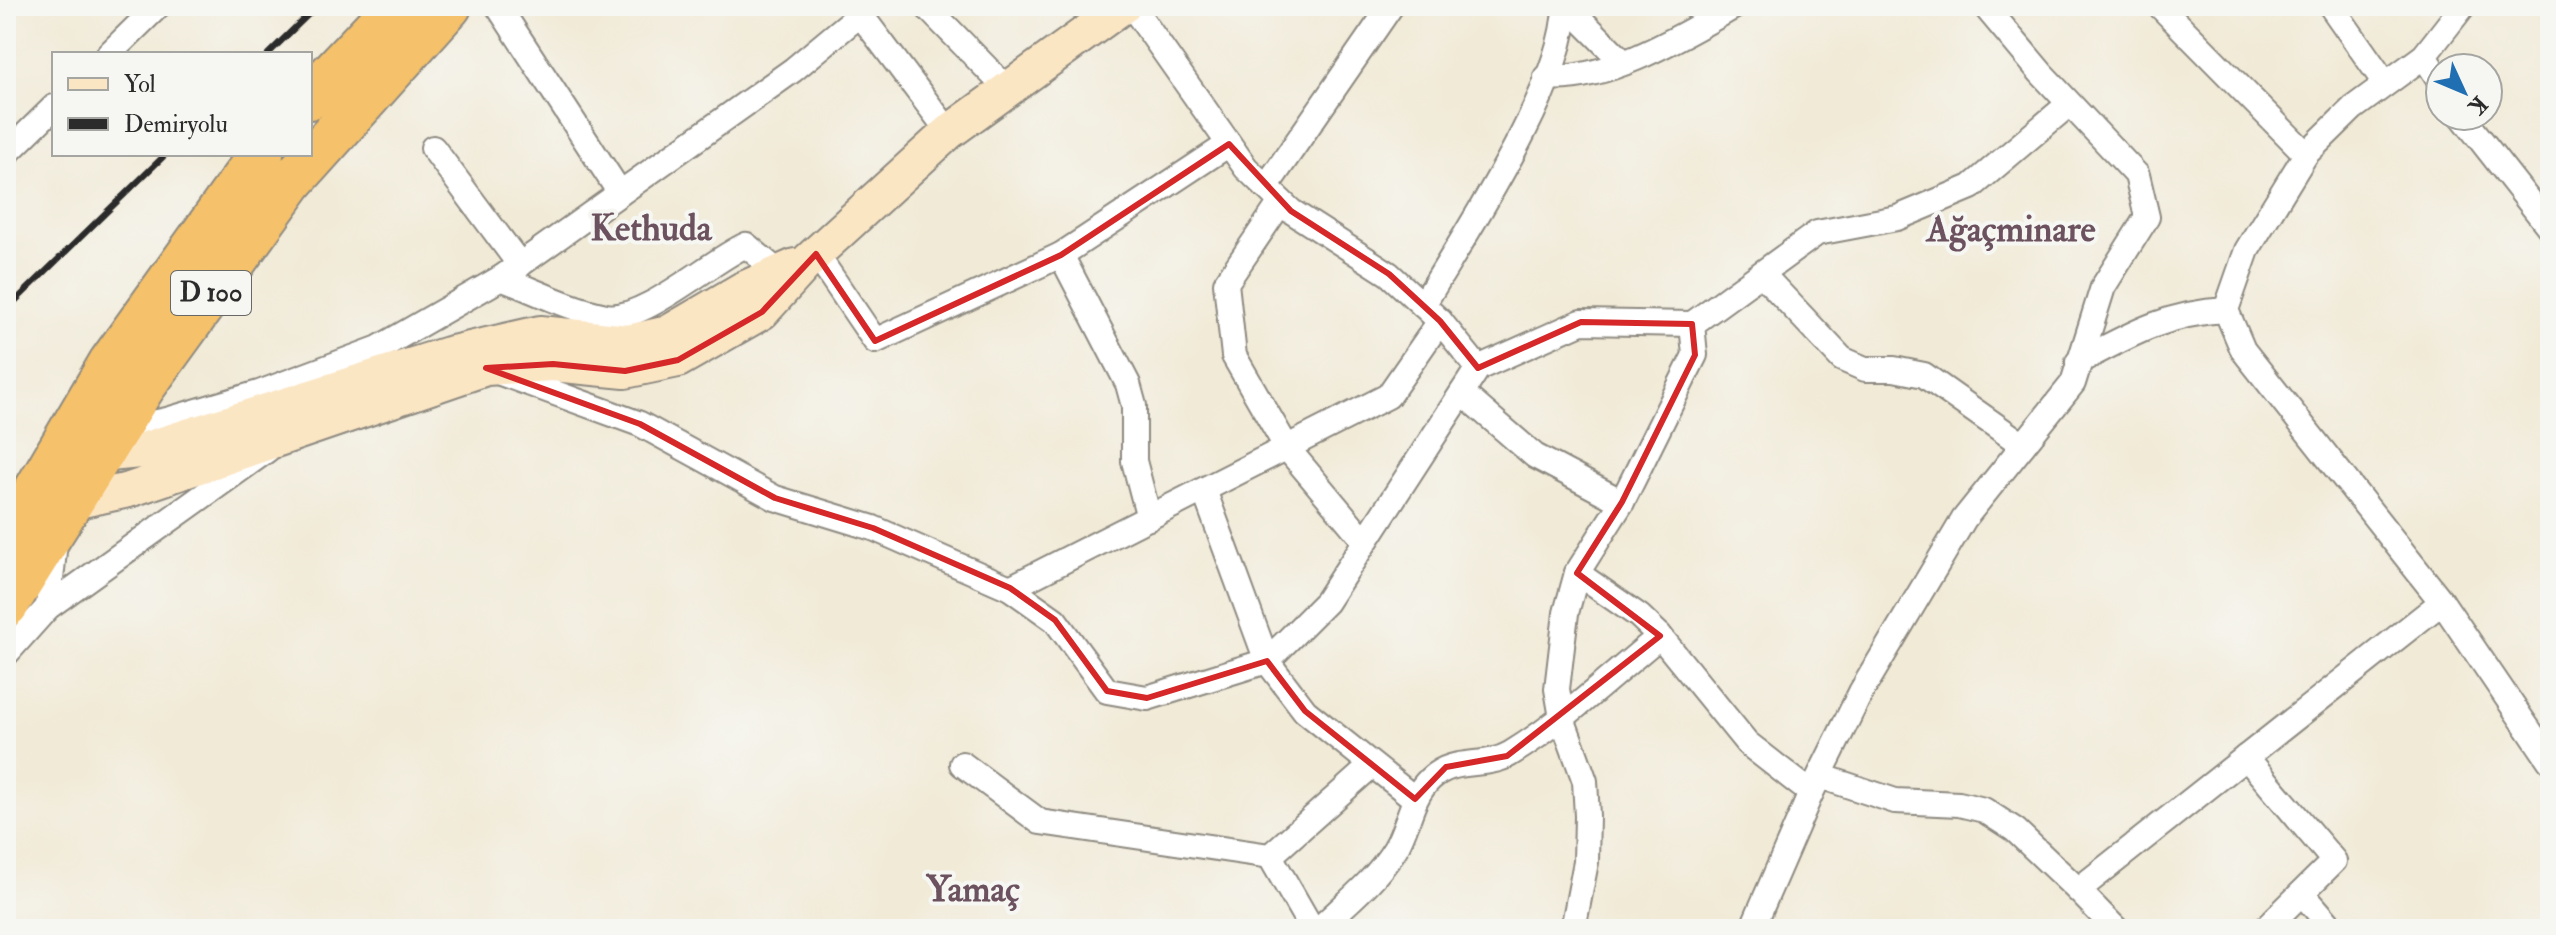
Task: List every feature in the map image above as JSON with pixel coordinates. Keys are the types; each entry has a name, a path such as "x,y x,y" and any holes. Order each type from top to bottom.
{"highway":[{"path":"312,95 396,6"},
{"name":"D 100","path":"27,606 54,506 93,442 142,388 292,181 449,6"},
{"name":"D 100","path":"93,442 111,363 260,156"},
{"name":"D 100","path":"6,542 54,506"}],"street":[{"path":"111,52 158,6"},
{"path":"498,6 620,193"},
{"path":"926,6 1007,89"},
{"path":"54,506 129,490 486,368 553,364 625,371 678,360 762,312 813,256 949,132 1123,6"},
{"path":"1132,6 1246,168 1273,194 1389,274 1432,313 1478,368"},
{"path":"1365,541 1287,448 1234,356 1226,283 1273,194 1391,6"},
{"path":"1546,77 1592,75 1685,35 1735,6"},
{"path":"1752,929 1816,784 1861,692 1964,519 2073,383 2103,287 2147,217 2137,175 2069,104 1985,6"},
{"path":"2160,6 2306,154"},
{"path":"2331,6 2385,83"},
{"path":"2427,52 2463,6"},
{"path":"1010,588 1388,396 1432,313 1546,77 1565,8 1622,61"},
{"path":"93,442 259,393 379,348 510,272 793,70 865,10 949,132"},
{"path":"2424,56 2353,108 2306,154 2247,250 2226,310 2243,350 2442,602 2550,761"},
{"path":"486,368 640,424 775,498 873,528 1010,588 1055,620 1107,691 1147,698 1267,661 1326,602 1478,368 1581,322 1692,324 1817,233 1897,218 1971,187 2069,104"},
{"path":"6,154 52,109"},
{"path":"2475,132 2550,228"},
{"path":"813,256 875,341 1061,255 1229,144"},
{"path":"433,148 510,272 608,317 635,312 726,254 746,245 779,273"},
{"path":"1061,255 1128,384 1134,406 1134,461 1149,518"},
{"path":"93,442 140,451 448,354 540,333 628,342 668,333 743,289 813,256"},
{"path":"1762,274 1842,359 1865,369 1894,369 1924,375 2023,445"},
{"path":"2078,362 2146,326 2189,312 2226,310"},
{"path":"1573,929 1586,862 1587,816 1585,781 1562,718 1557,689 1566,613 1577,573 1622,502 1695,355 1692,324"},
{"path":"1462,393 1535,456 1622,502"},
{"path":"6,654 27,606 261,457 275,438"},
{"path":"1204,490 1267,661 1305,711 1415,799"},
{"path":"1577,573 1639,616 1660,636 1747,743 1816,784 1895,801 1959,804 1984,810 2015,830 2116,929"},
{"path":"2078,890 2442,602"},
{"path":"1319,929 1383,866 1402,836 1415,799 1432,777 1446,767 1507,756 1562,718 1660,636"},
{"path":"2246,757 2334,861 2265,929"},
{"path":"962,764 1040,822 1270,856"},
{"path":"1270,856 1371,766"},
{"path":"1270,856 1312,929"},
{"path":"2302,893 2333,929"}],"highlighted area":[{"path":"1229,144 1291,211 1389,274 1440,321 1478,368 1581,322 1692,324 1695,355 1622,502 1577,573 1660,636 1507,756 1446,767 1415,799 1305,711 1267,661 1147,698 1107,691 1055,620 1010,588 873,528 775,498 640,424 486,368 553,364 625,371 678,360 762,312 816,254 875,341 1061,255"}],"railway":[{"path":"270,52 317,6"},
{"path":"6,310 164,156"}],"district":[{"name":"Kethuda","path":"651,228"},
{"name":"Ağaçminare","path":"2011,229"},
{"name":"Yamaç","path":"973,889"}]}
